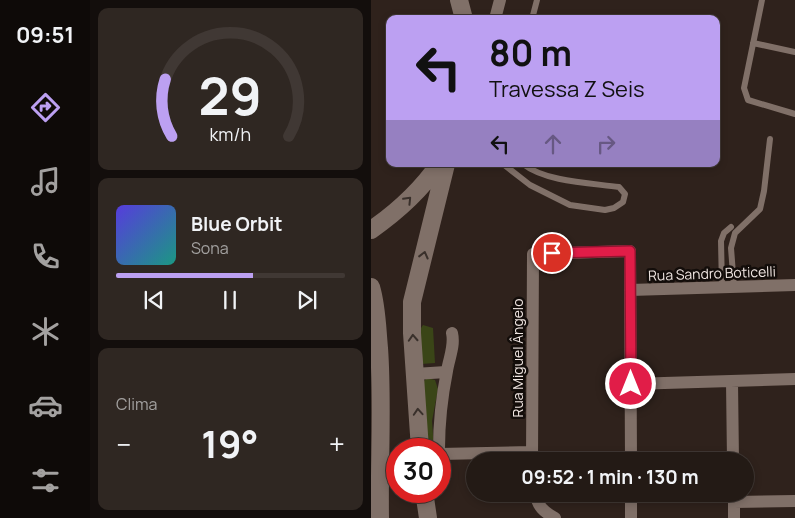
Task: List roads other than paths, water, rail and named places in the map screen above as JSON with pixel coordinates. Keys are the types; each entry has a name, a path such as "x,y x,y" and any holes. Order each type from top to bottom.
{"main road":[{"path":"459,0 463,15"},
{"path":"371,230 402,206 437,167"},
{"path":"419,438 412,302 445,167"},
{"path":"371,287 376,307 381,381 380,518"},
{"path":"426,503 428,518"}],"street":[{"path":"496,15 500,0"},
{"name":"Rua Miguel Ângelo","path":"532,452 533,254 630,251 630,290"},
{"name":"Rua Sandro Boticelli","path":"630,290 795,285"},
{"path":"630,290 631,452"},
{"path":"439,438 446,372 454,340 453,333"},
{"path":"415,374 446,372"},
{"path":"631,384 795,379"},
{"path":"732,382 733,452"},
{"path":"451,454 466,455"},
{"path":"754,499 795,501"},
{"path":"537,502 544,512 555,518"},
{"path":"631,502 631,518"},
{"path":"734,502 734,518"}],"lane":[{"path":"533,15 537,0"},
{"path":"762,0 744,88 748,100 795,114"},
{"path":"753,42 795,52"},
{"path":"728,287 731,248 735,233 760,209 770,138"},
{"path":"507,167 531,185 570,205 605,210 614,208 623,202 625,194 619,187 540,174 528,167"},
{"path":"728,287 721,241 724,233 731,227"}]}
